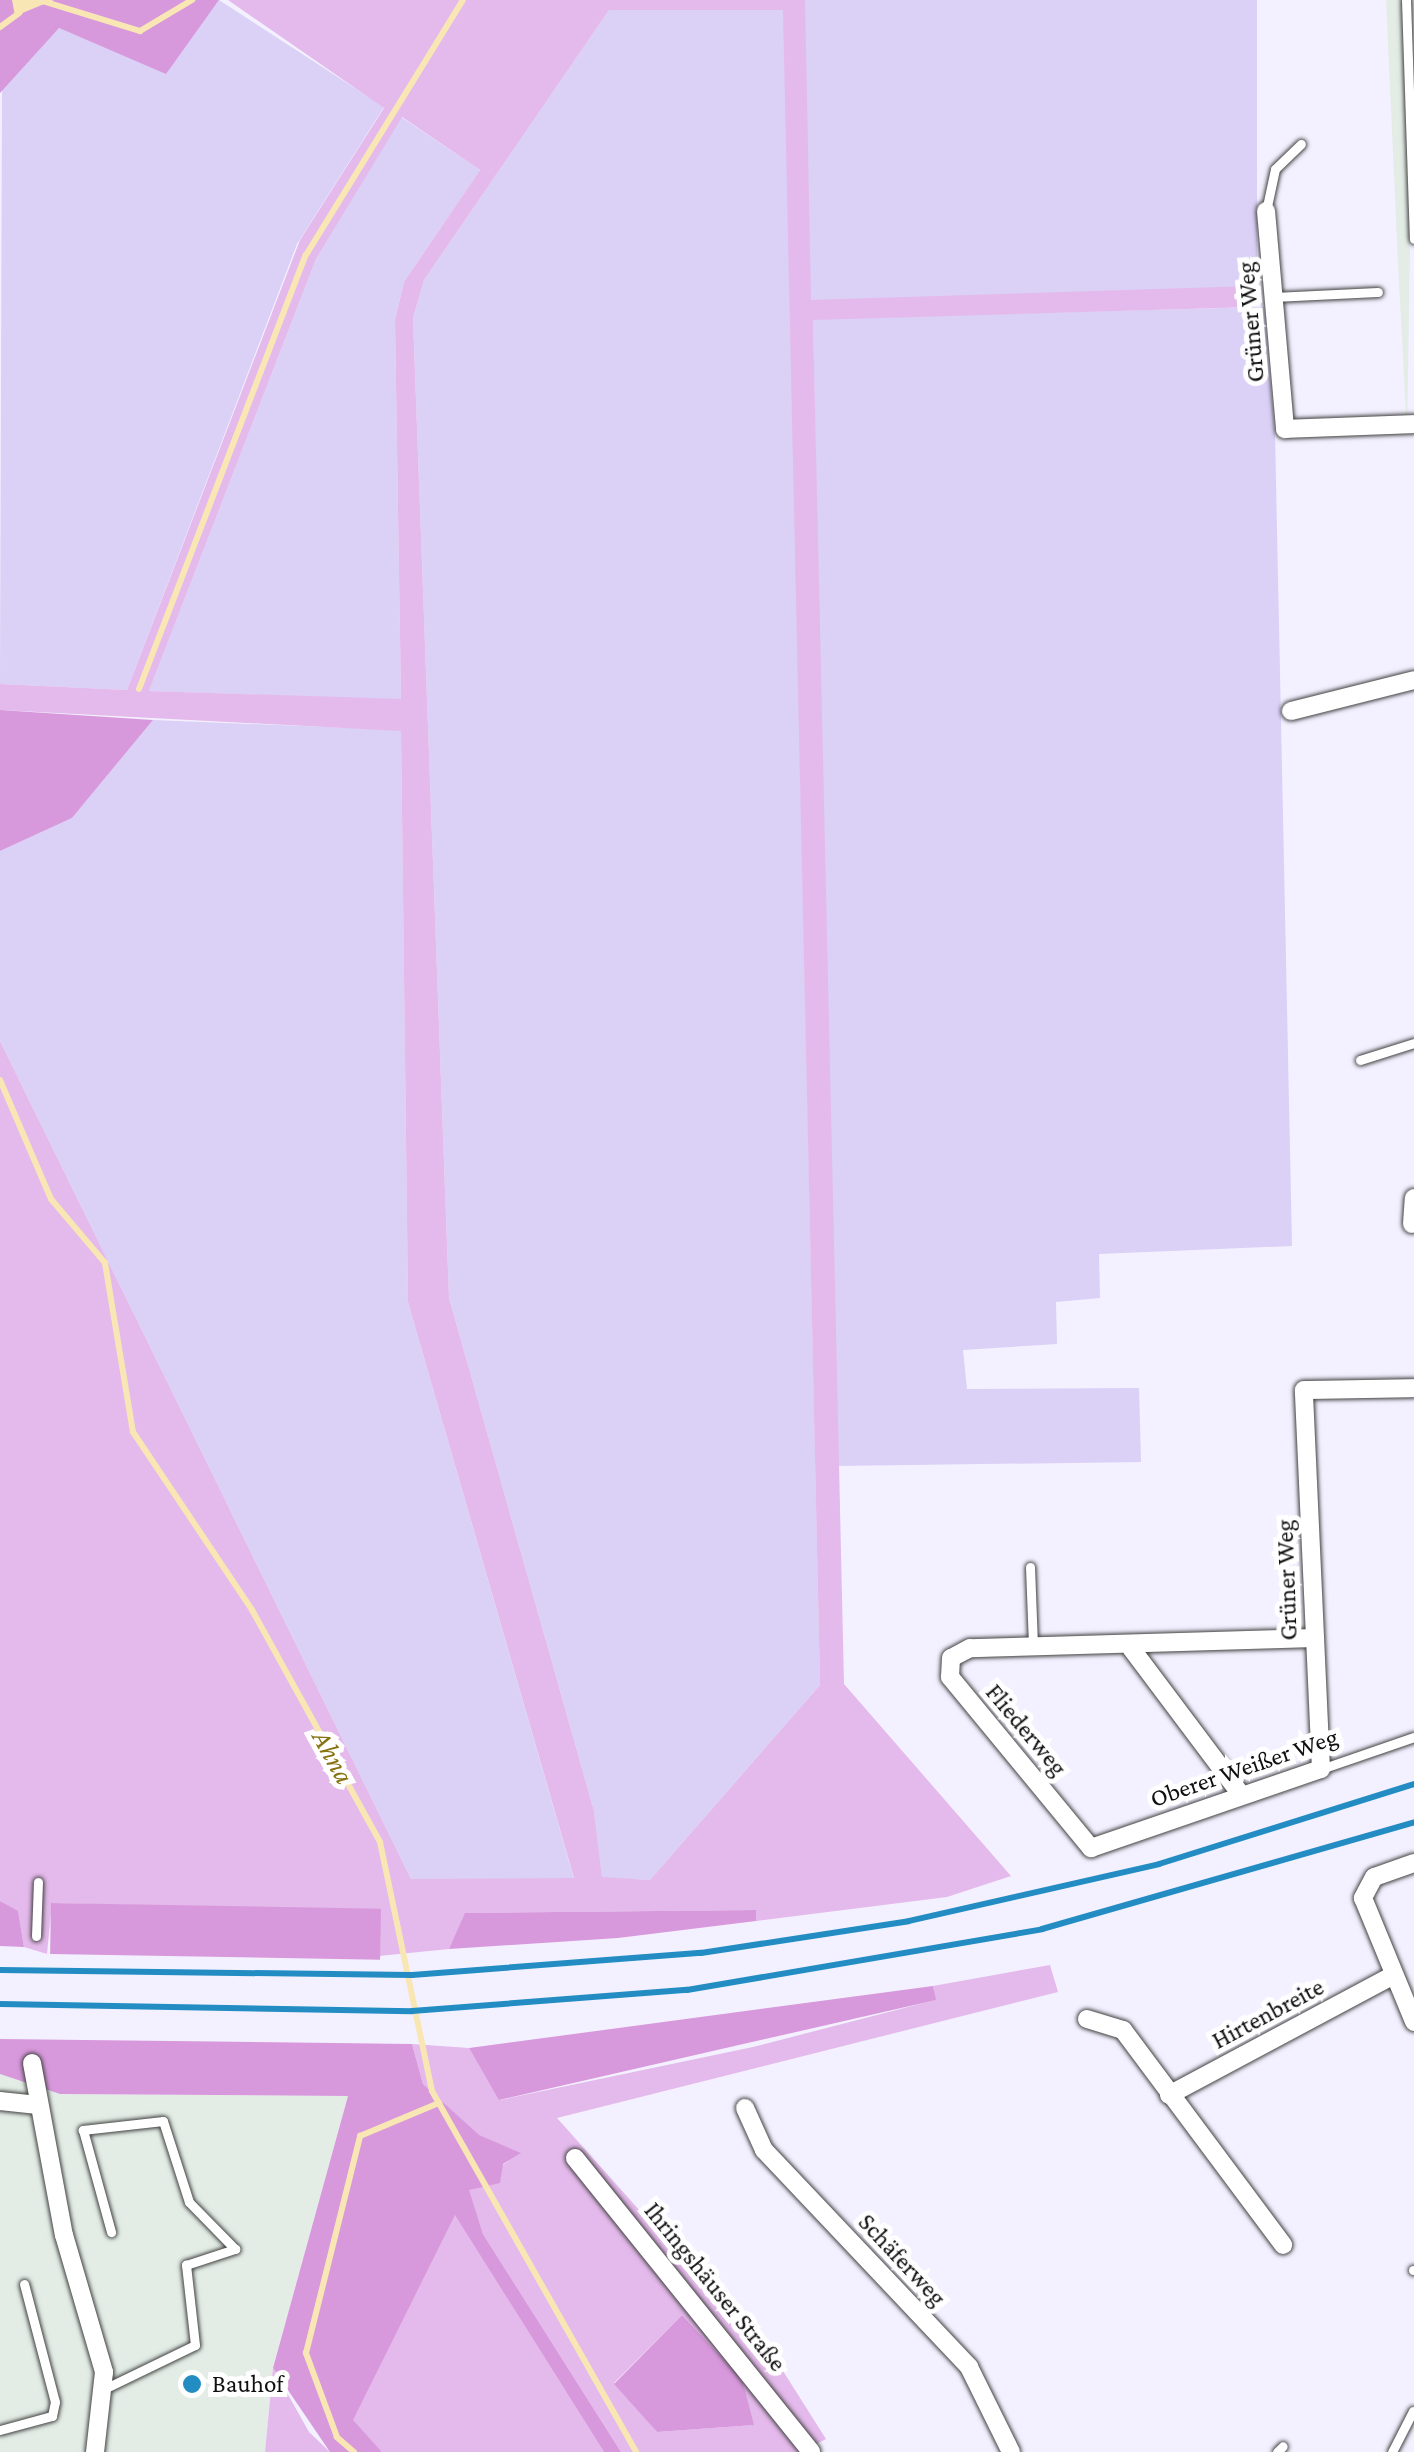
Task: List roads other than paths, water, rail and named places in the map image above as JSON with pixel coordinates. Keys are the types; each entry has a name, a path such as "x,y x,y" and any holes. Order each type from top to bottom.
{"street":[{"name":"Grüner Weg","path":"1266,211 1286,429 1414,424"},
{"path":"1290,711 1414,680"},
{"path":"1412,1224 1414,1198"},
{"name":"Grüner Weg","path":"1321,1768 1304,1390 1414,1388"},
{"name":"Fliederweg","path":"1092,1848 950,1677 951,1658 970,1648 1131,1648 1314,1638"},
{"path":"1131,1648 1240,1793"},
{"name":"Oberer Weißer Weg","path":"1092,1848 1240,1793 1321,1768"},
{"path":"1414,1862 1374,1877 1363,1898 1390,1977 1414,2022"},
{"name":"Hirtenbreite","path":"1170,2095 1390,1977"},
{"path":"1087,2019 1122,2030 1282,2245"},
{"path":"32,2063 38,2105 104,2389 95,2452"},
{"path":"0,2101 38,2105"},
{"name":"Schäferweg","path":"745,2108 764,2150 969,2367 1012,2452"},
{"name":"Ihringshäuser Straße","path":"575,2158 812,2452"}],"lane":[{"path":"1406,0 1414,239"},
{"path":"1266,211 1275,169 1300,144"},
{"path":"1274,296 1378,292"},
{"path":"1360,1060 1414,1043"},
{"path":"1030,1568 1032,1646"},
{"name":"Oberer Weißer Weg","path":"1321,1768 1414,1737"},
{"path":"36,1936 38,1882"},
{"path":"104,2389 195,2344 186,2265 235,2250 189,2202 163,2121 83,2130 111,2232"},
{"path":"0,2430 52,2416 55,2402 24,2284"},
{"path":"1392,2452 1414,2411"}],"waterway":[{"name":"Ahna","path":"39,0 140,31 192,0"},
{"path":"139,689 306,255 463,0"},
{"name":"Ahna","path":"0,27 19,13"},
{"name":"Ahna","path":"0,1080 51,1199 105,1263 133,1432 252,1610 380,1842 432,2091 636,2452"},
{"path":"354,2452 337,2437 306,2353 360,2136 439,2103"}],"railway":[{"path":"0,1970 412,1975 701,1953 909,1921 1159,1864 1414,1784"},
{"path":"0,2004 412,2011 687,1990 1042,1929 1414,1822"}],"place":[{"name":"Bauhof","path":"192,2384"}]}
